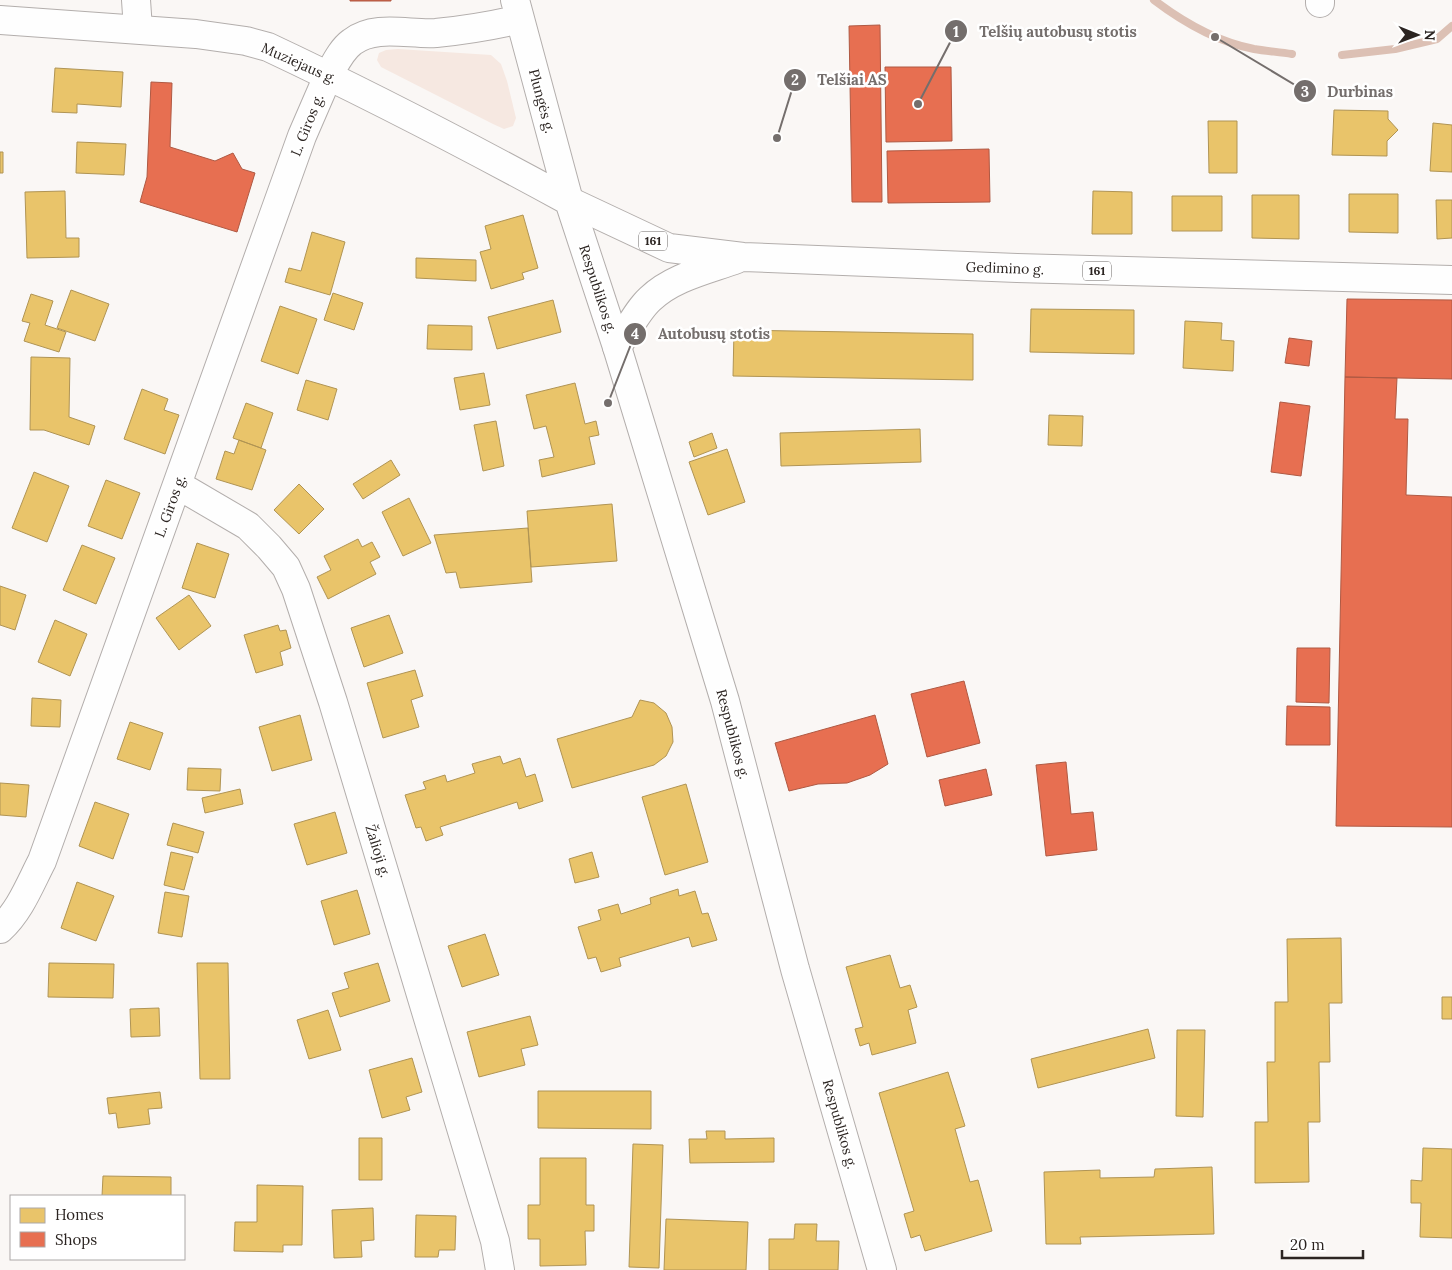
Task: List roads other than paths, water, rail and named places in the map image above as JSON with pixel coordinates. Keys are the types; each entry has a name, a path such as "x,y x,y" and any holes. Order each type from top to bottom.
{"main road":[{"path":"136,0 138,29"},
{"name":"L. Giros g.","path":"0,930 8,922 22,901 42,861 302,136 328,76 342,52 353,41 366,35 379,32 433,33 481,28 517,10"},
{"name":"Plungės g.","path":"517,10 569,202"},
{"name":"Muziejaus g.","path":"0,20 196,34 246,41 268,47 479,152 569,202"},
{"name":"Gedimino g.","path":"569,202 669,248 743,257 1017,268 1452,280"},
{"name":"Respublikos g.","path":"569,202 617,347 725,701 795,969 882,1270"},
{"path":"617,347 650,299 678,279 743,257"},
{"name":"Žalioji g.","path":"178,485 212,503 248,526 286,567 296,589 336,711 495,1241 500,1270"}],"waterway":[{"path":"1154,0 1177,16 1214,36 1241,46 1292,54"},
{"path":"1342,55 1395,49 1437,39 1452,26"}],"place":[{"name":"Durbinas","path":"1215,37"},
{"name":"Telšių autobusų stotis","path":"918,104"},
{"name":"Telšiai AS","path":"777,138"},
{"name":"Autobusų stotis","path":"608,403"}]}
